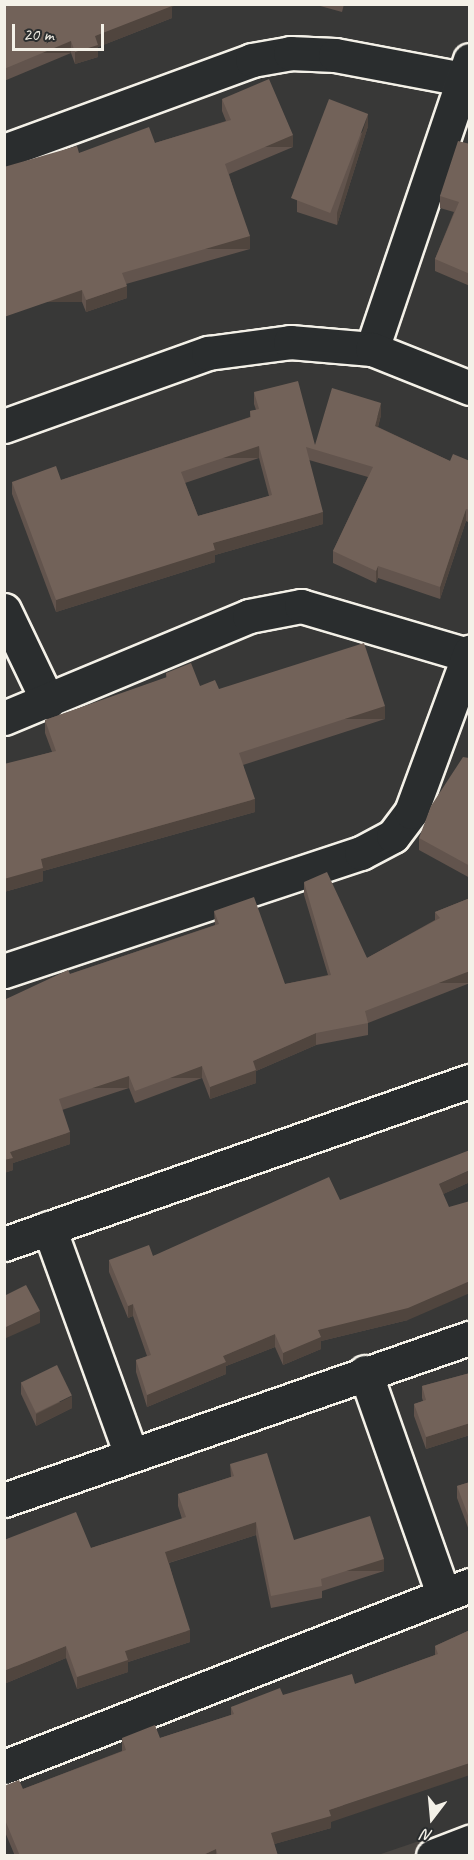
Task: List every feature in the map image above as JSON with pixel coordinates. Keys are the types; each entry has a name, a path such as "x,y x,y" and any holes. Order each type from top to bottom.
{"street":[{"path":"4,151 252,60 290,53 335,55 466,70 461,116 372,350"},
{"path":"4,426 208,353 290,342 372,350 470,388"},
{"path":"4,718 48,702 249,616 301,606 469,653 411,812 393,836 361,853 4,970"},
{"path":"4,610 48,702"},
{"path":"4,1244 470,1081"},
{"path":"49,1228 131,1455"},
{"path":"4,1500 365,1372 470,1338"},
{"path":"4,1767 456,1590 365,1372"},
{"path":"433,1856 470,1842"}],"shaded area":[{"path":"469,1824 469,1855 378,1855"}],"building":[{"path":"4,4 171,4 172,6 95,36 98,45 75,52 71,41 4,69"},
{"path":"269,79 293,135 225,164 250,236 122,273 127,286 86,300 82,290 4,317 4,167 77,146 79,153 149,127 155,143 231,120 222,99"},
{"path":"329,99 368,114 330,213 291,198"},
{"path":"458,141 470,144 470,274 435,259 459,202 440,196"},
{"path":"298,381 315,445 332,388 381,403 375,426 450,461 453,454 470,461 470,510 466,509 440,587 378,566 376,571 333,551 373,467 306,447 323,512 213,543 215,550 56,600 12,482 56,466 61,480 251,417 250,411 259,409 254,392","holes":["259,446 272,495 198,516 181,472"]},
{"path":"364,643 385,706 239,753 255,799 41,859 43,868 4,879 4,764 56,751 45,720 167,677 166,673 191,663 200,686 215,680 219,689"},
{"path":"470,756 470,866 419,838 431,806 463,757 469,758"},
{"path":"327,872 367,958 440,918 435,912 470,898 470,971 365,1011 368,1023 316,1033 253,1061 256,1070 210,1087 202,1066 135,1091 129,1076 59,1099 70,1132 10,1152 13,1158 4,1160 4,1000 68,970 70,974 219,924 214,911 254,897 285,984 331,975 304,882"},
{"path":"470,1150 470,1170 439,1184 449,1207 470,1201 470,1281 408,1308 318,1330 321,1337 283,1353 275,1334 223,1356 226,1362 147,1395 136,1360 151,1355 133,1304 128,1306 109,1260 149,1245 153,1256 329,1177 340,1200"},
{"path":"26,1285 40,1311 4,1328 4,1296"},
{"path":"57,1365 72,1396 36,1413 21,1383"},
{"path":"470,1373 470,1423 426,1437 414,1404 426,1400 422,1386"},
{"path":"267,1453 294,1540 370,1516 384,1559 321,1579 322,1586 271,1596 256,1522 165,1552 190,1630 125,1651 128,1660 77,1677 66,1646 4,1671 4,1540 76,1512 91,1548 186,1517 178,1494 234,1476 230,1464"},
{"path":"470,1482 470,1521 457,1486"},
{"path":"470,1630 470,1763 329,1810 331,1816 271,1833 278,1856 218,1856 216,1849 201,1856 20,1856 4,1821 4,1786 19,1780 23,1789 126,1750 122,1738 155,1725 160,1738 234,1714 231,1707 280,1688 283,1695 352,1674 355,1684 438,1654 435,1646"}]}
